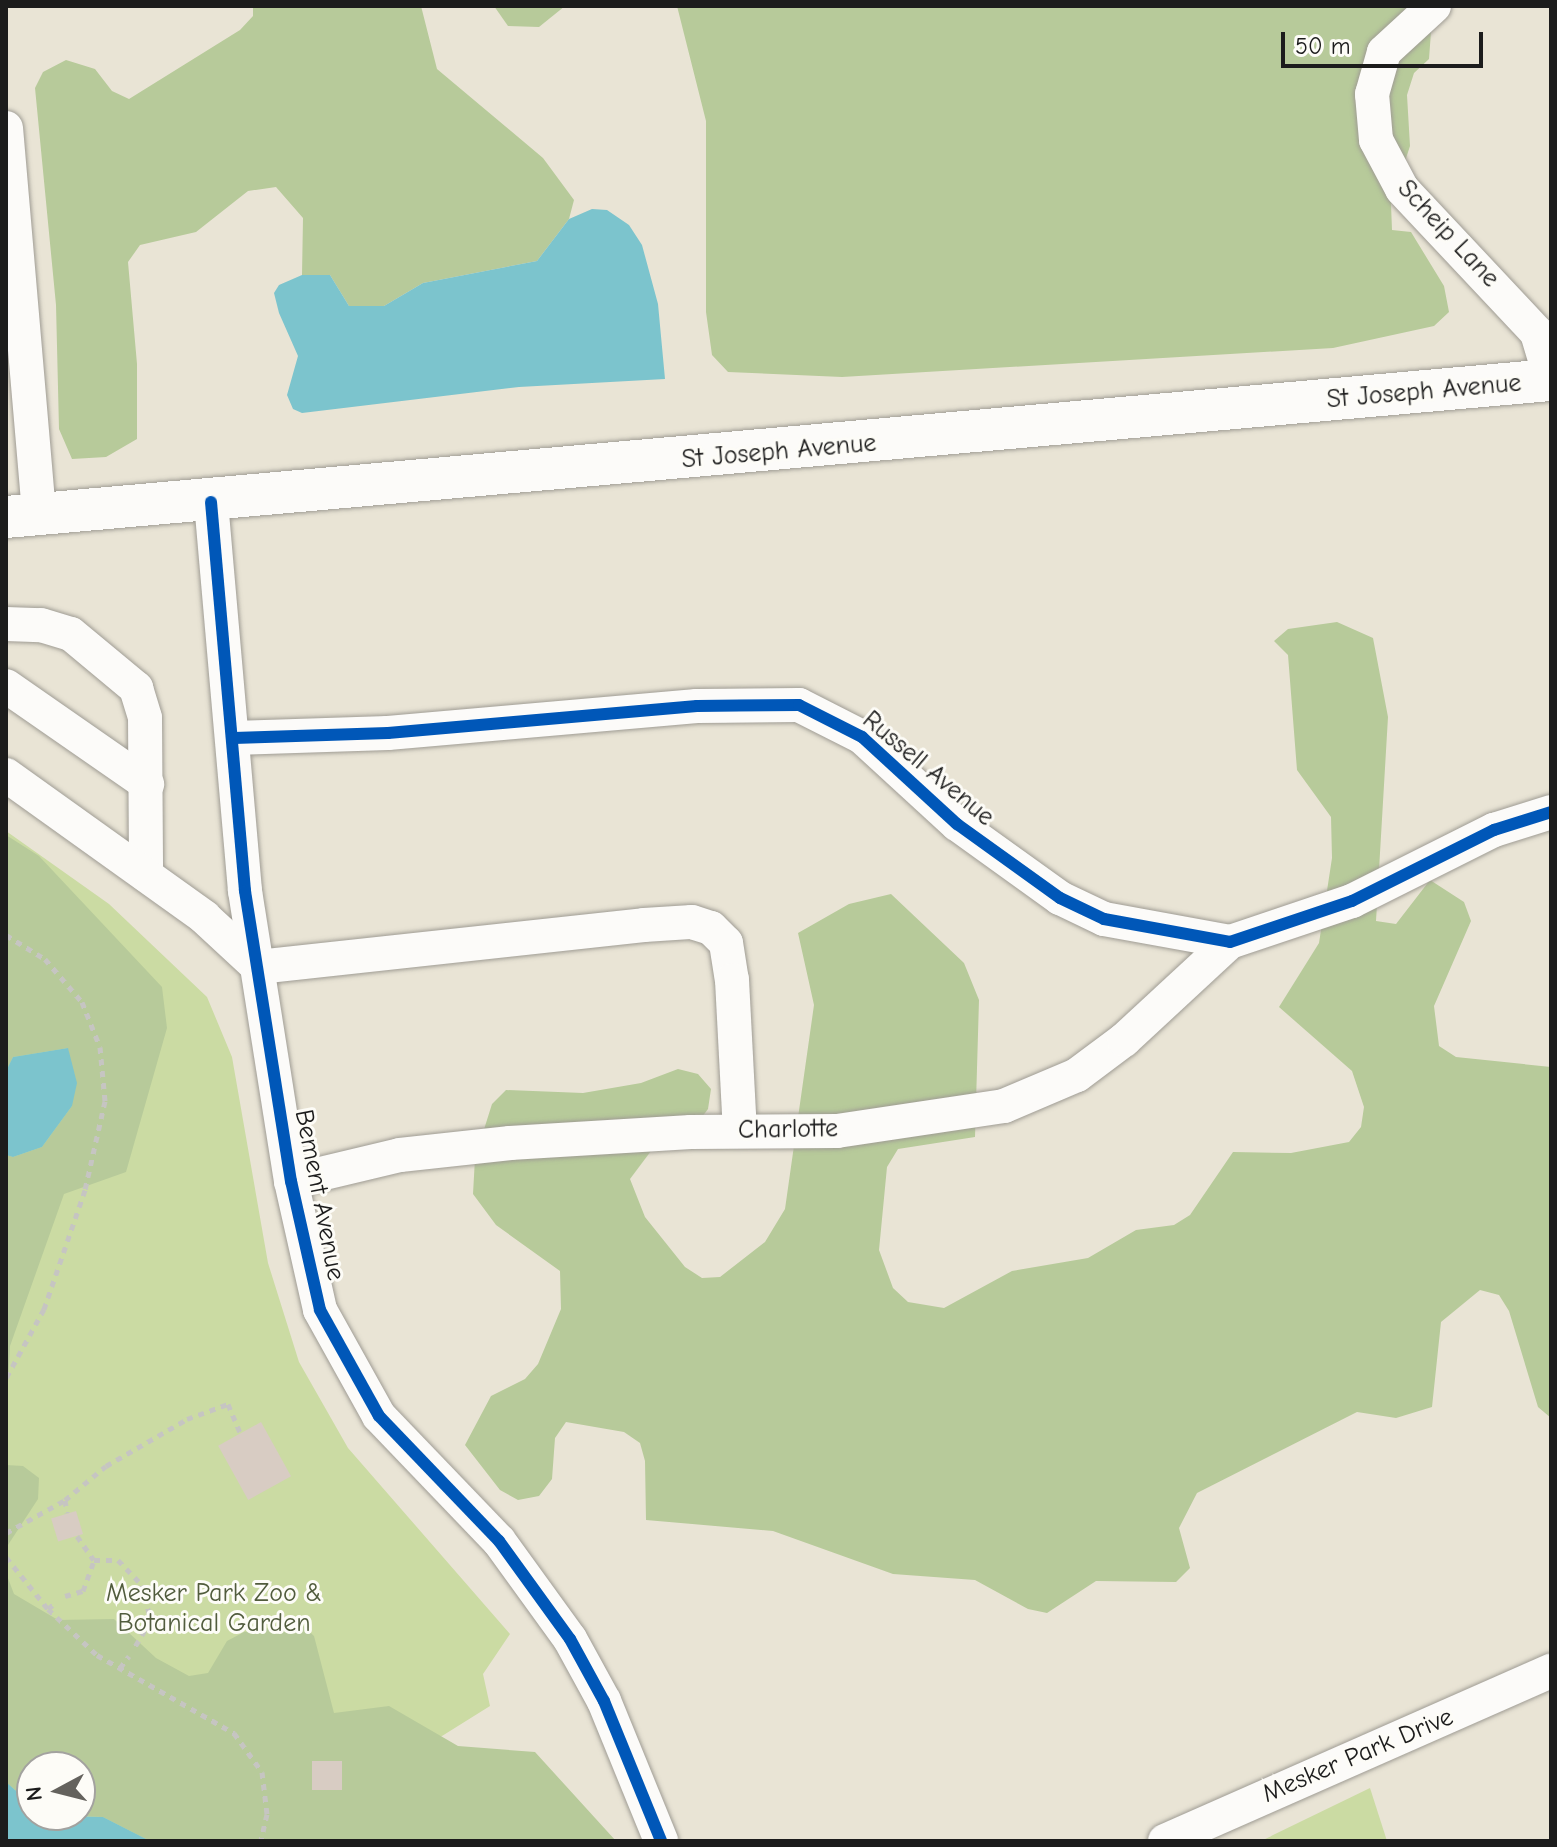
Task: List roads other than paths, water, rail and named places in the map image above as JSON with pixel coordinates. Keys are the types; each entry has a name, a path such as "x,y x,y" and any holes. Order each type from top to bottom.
{"main road":[{"name":"St Joseph Avenue","path":"22,516 211,502 1551,380"}],"street":[{"name":"Scheip Lane","path":"1434,6 1384,52 1372,94 1376,140 1402,189 1537,333 1551,380"},
{"path":"6,128 22,516"},
{"name":"Bement Avenue","path":"211,502 245,891 308,1274 336,1347 379,1416 499,1541 570,1639 604,1701 661,1841"},
{"path":"6,624 41,625 71,634 136,688 145,718 146,875"},
{"path":"6,686 147,784"},
{"name":"Russell Avenue","path":"234,738 388,733 697,706 799,705 862,737 957,824 1060,898 1104,919 1230,942 1352,901 1494,830 1551,812"},
{"path":"6,775 204,917 258,967 644,925 692,922 711,928 726,943 732,980 740,1131"},
{"name":"Charlotte","path":"291,1181 390,1157 479,1146 886,1126 1004,1106 1043,1092 1124,1040 1230,942"},
{"name":"Mesker Park Drive","path":"1165,1841 1551,1671"}],"water":[{"path":"592,209 607,210 629,225 642,245 658,304 665,379 519,387 302,413 293,409 287,395 298,356 279,313 274,293 279,285 302,275 330,275 349,306 384,306 423,283 537,261 569,219"},
{"path":"68,1048 77,1083 72,1106 42,1147 13,1157 6,1155 6,1071 13,1057"},
{"path":"6,1782 16,1791 16,1831 96,1831 96,1817 103,1817 150,1841 6,1841"}],"park label":[{"name":"Mesker Park Zoo & Botanical Garden","path":"214,1609"}]}
